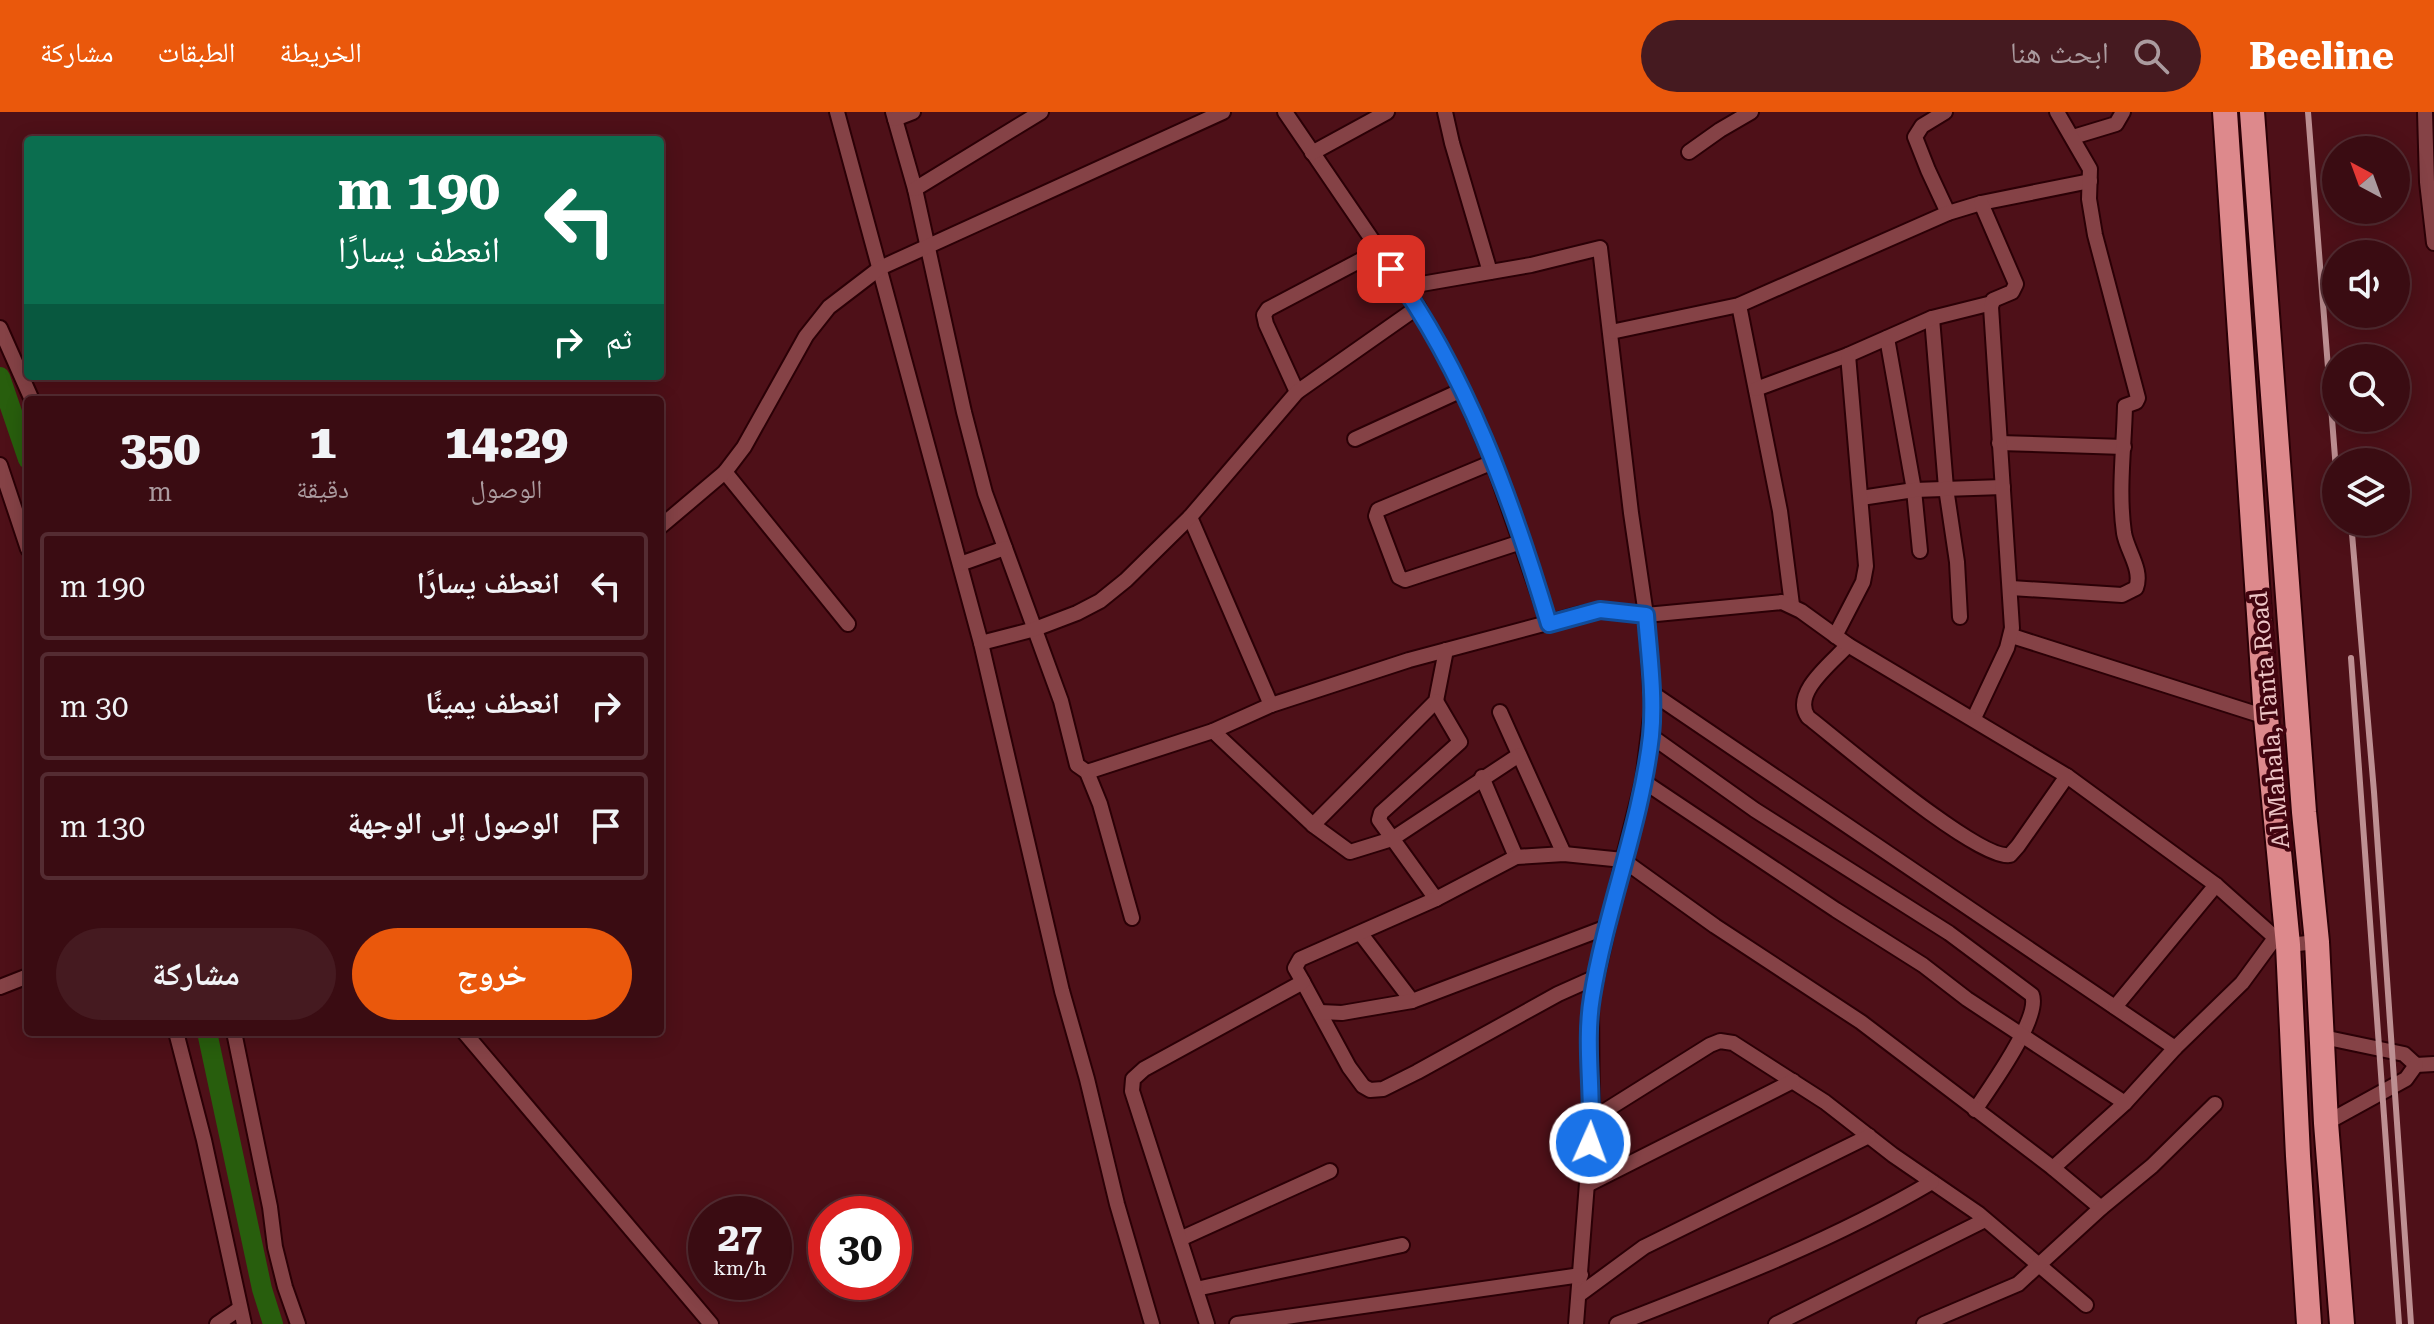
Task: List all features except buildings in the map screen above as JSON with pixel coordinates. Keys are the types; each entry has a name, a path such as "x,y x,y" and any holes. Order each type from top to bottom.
{"highway":[{"name":"Al Mahala, Tanta Road","path":"2225,112 2309,1324"},
{"name":"Al Mahala, Tanta Road","path":"2252,112 2303,798 2317,942 2326,1123 2342,1324"}],"street":[{"path":"837,112 981,643 1062,991 1117,1204 1152,1324"},
{"path":"913,112 894,116 915,189 985,493 1061,701 1077,765 1087,772 1100,804 1132,918"},
{"path":"915,189 1041,112"},
{"path":"664,524 725,472 744,447 806,336 829,307 880,268 1223,112"},
{"path":"1285,112 1418,307 1462,390 1493,462 1549,624"},
{"path":"1312,153 1387,112"},
{"path":"1445,112 1490,272"},
{"path":"1689,152 1751,112"},
{"path":"1945,112 1922,126 1915,137 1948,213"},
{"path":"2011,588 2122,595 2136,588 2139,580 2124,534 2120,486 2125,406 2138,398 2095,235 2089,199 2090,169 2057,112"},
{"path":"2073,137 2116,124 2123,112"},
{"path":"2425,112 2427,182 2434,243"},
{"path":"1611,332 1739,305 1948,213 1981,203 2090,181"},
{"path":"1756,389 1848,355 1932,318 1992,303 2012,292 2016,284 1981,203"},
{"path":"1404,287 1600,248 1646,615 1652,693 1651,736 1643,781 1596,977 1590,1023 1592,1119 1576,1324"},
{"path":"1297,392 1264,315 1275,303 1378,251"},
{"path":"1974,718 2012,636 1992,303"},
{"path":"1739,305 1780,511 1792,605"},
{"path":"981,643 1035,629 1100,601 1190,517 1297,392 1418,307"},
{"path":"1932,318 1960,617"},
{"path":"0,328 30,396"},
{"path":"1887,338 1914,490 1920,551"},
{"path":"1835,636 1863,582 1865,547 1848,355"},
{"path":"1355,439 1462,390"},
{"path":"1999,443 2124,447"},
{"path":"1493,462 1378,510 1376,516 1399,577 1405,580 1521,542"},
{"path":"0,465 24,537"},
{"path":"725,472 848,624"},
{"path":"1861,498 1914,490 2003,487"},
{"path":"1190,517 1271,705"},
{"path":"960,564 1005,548"},
{"path":"1087,772 1213,731 1271,705 1446,650 1600,610 1646,615 1766,603 1792,605 1848,645 2067,776 2216,885 2282,941 2317,942"},
{"path":"2012,636 2266,717"},
{"path":"1848,645 1802,701 1808,717 1929,812 1995,854 2010,855 2067,776"},
{"path":"1313,825 1436,701 1446,650"},
{"path":"1652,693 2175,1048"},
{"path":"1436,701 1460,742 1381,813 1379,820 1436,899"},
{"path":"1500,712 1564,854"},
{"path":"1213,731 1313,825 1350,852 1392,839 1519,755"},
{"path":"1651,736 1755,810 1949,933 2028,991 2035,1001 2022,1034 2012,1056 1975,1110"},
{"path":"1482,777 1516,857"},
{"path":"1643,781 1923,965 1967,999 2125,1103"},
{"path":"1596,977 1383,1089 1370,1090 1363,1086 1295,968 1300,959 1436,899 1516,857 1564,854 1623,860 1715,926 1861,1022 2101,1208"},
{"path":"2115,1007 2216,885"},
{"path":"1320,1012 1351,1012 1412,1001 1607,927"},
{"path":"1361,934 1412,1001"},
{"path":"2053,1168 2125,1103 2282,941"},
{"path":"0,987 24,978"},
{"path":"1207,1324 1131,1084 1144,1069 1303,982"},
{"path":"177,1036 198,1114 242,1317 217,1324"},
{"path":"235,1036 270,1207 275,1247 298,1324"},
{"path":"467,1036 711,1324"},
{"path":"2323,1037 2404,1054 2416,1065 2434,1064"},
{"path":"1592,1119 1710,1045 1720,1041 1733,1043 1825,1102 1985,1220 2086,1305"},
{"path":"2326,1123 2406,1079 2416,1065"},
{"path":"1587,1185 1793,1081"},
{"path":"1924,1324 2018,1284 2152,1166 2215,1104"},
{"path":"1580,1294 1644,1247 1869,1136"},
{"path":"1180,1239 1330,1171"},
{"path":"1617,1324 1836,1235 1932,1182"},
{"path":"1776,1324 1985,1220"},
{"path":"1196,1289 1402,1245"},
{"path":"1237,1324 1581,1275"}],"waterway":[{"path":"0,377 24,447"},
{"path":"208,1036 262,1289 273,1324"}],"railway":[{"path":"2308,112 2334,448"},
{"path":"2352,536 2374,792 2411,1324"},
{"path":"2351,658 2399,1324"}],"route":[{"path":"1391,269 1418,307 1462,390 1493,462 1549,624 1600,610 1646,615 1652,693 1651,736 1633,828 1591,1001 1590,1143"}]}
